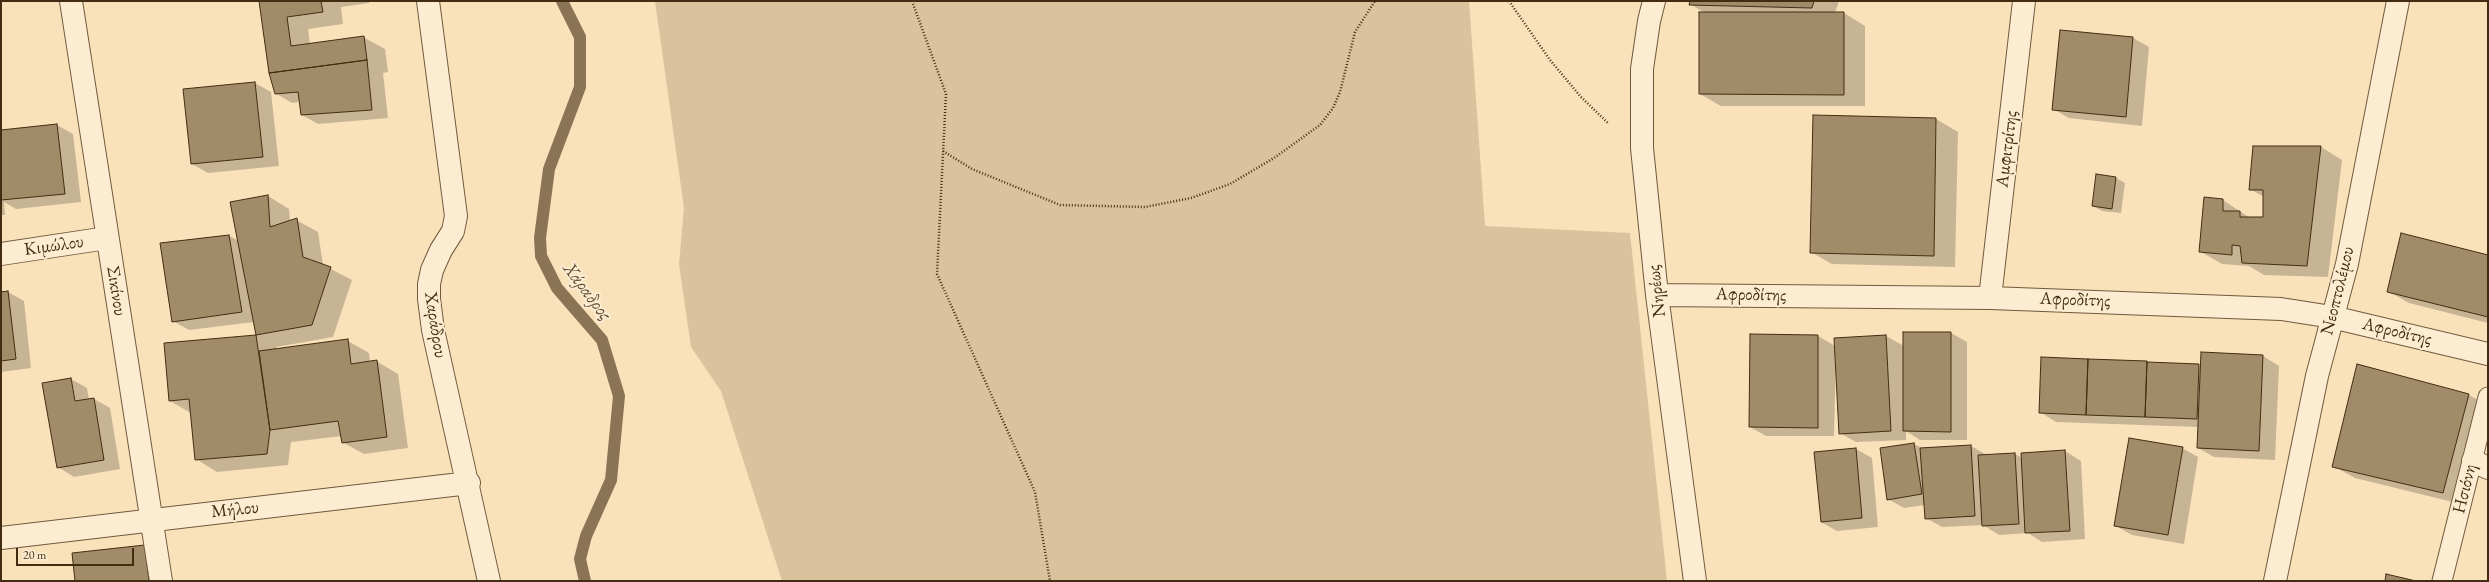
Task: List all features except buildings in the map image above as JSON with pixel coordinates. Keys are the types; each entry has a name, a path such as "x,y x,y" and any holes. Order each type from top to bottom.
{"street":[{"name":"Σικίνου","path":"71,1 161,581"},
{"name":"Χαράδρου","path":"428,1 456,216 453,231 441,250 432,270 428,284 429,299 435,342 469,484 489,581"},
{"name":"Νηρέως","path":"1654,1 1649,20 1642,69 1642,148 1658,295 1695,581"},
{"name":"Αμφιτρίτης","path":"1990,298 2024,1"},
{"name":"Νεοπτολέμου","path":"2275,581 2316,376 2346,264 2398,1"},
{"name":"Κιμώλου","path":"1,254 107,238"},
{"name":"Αφροδίτης","path":"1658,295 1990,298 2255,308 2332,317 2488,354"},
{"name":"Μήλου","path":"1,538 152,519 469,484"}],"lane":[{"name":"Ησιόνη","path":"2442,581 2480,464 2488,396"}],"path":[{"path":"912,1 946,94 937,274 1035,492 1050,581"},
{"path":"943,151 972,169 1060,205 1145,207 1191,198 1237,180 1274,158 1320,125 1333,108 1340,92 1355,32 1375,1"},
{"path":"1509,1 1550,60 1581,97 1606,121 1642,148"}],"shaded area":[{"path":"655,1 1469,1 1485,226 1630,233 1667,581 782,581 721,391 691,347 679,264 684,208"}],"waterway":[{"name":"Χάραδρος","path":"562,1 580,37 580,87 549,169 540,238 541,256 557,288 602,340 619,396 611,480 586,536 580,559 585,581"}]}
